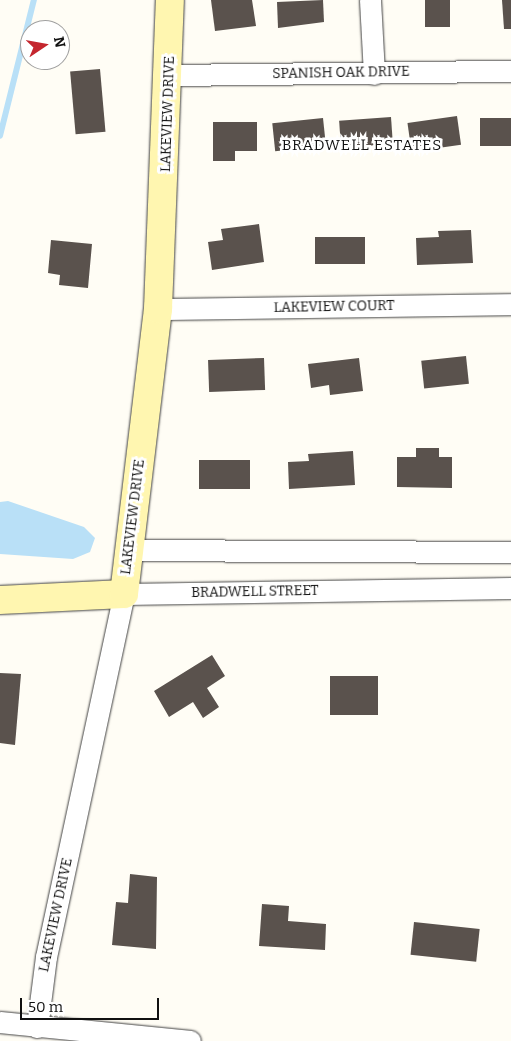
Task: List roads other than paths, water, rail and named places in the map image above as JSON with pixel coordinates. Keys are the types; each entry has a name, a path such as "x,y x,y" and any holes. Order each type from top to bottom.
{"street":[{"name":"LAKEVIEW DRIVE","path":"37,1027 46,957 124,594 158,309 170,74 170,0"},
{"path":"370,0 374,74"},
{"name":"SPANISH OAK DRIVE","path":"170,74 374,74 511,71"},
{"name":"LAKEVIEW COURT","path":"158,309 511,304"},
{"path":"128,550 511,552"},
{"name":"BRADWELL STREET","path":"0,600 124,594 511,588"},
{"path":"0,1022 190,1041"}],"water":[{"path":"8,501 84,527 95,538 90,552 73,559 0,554 0,502"}],"waterway":[{"path":"0,136 34,0"}],"district":[{"name":"BRADWELL ESTATES","path":"362,146"}]}
